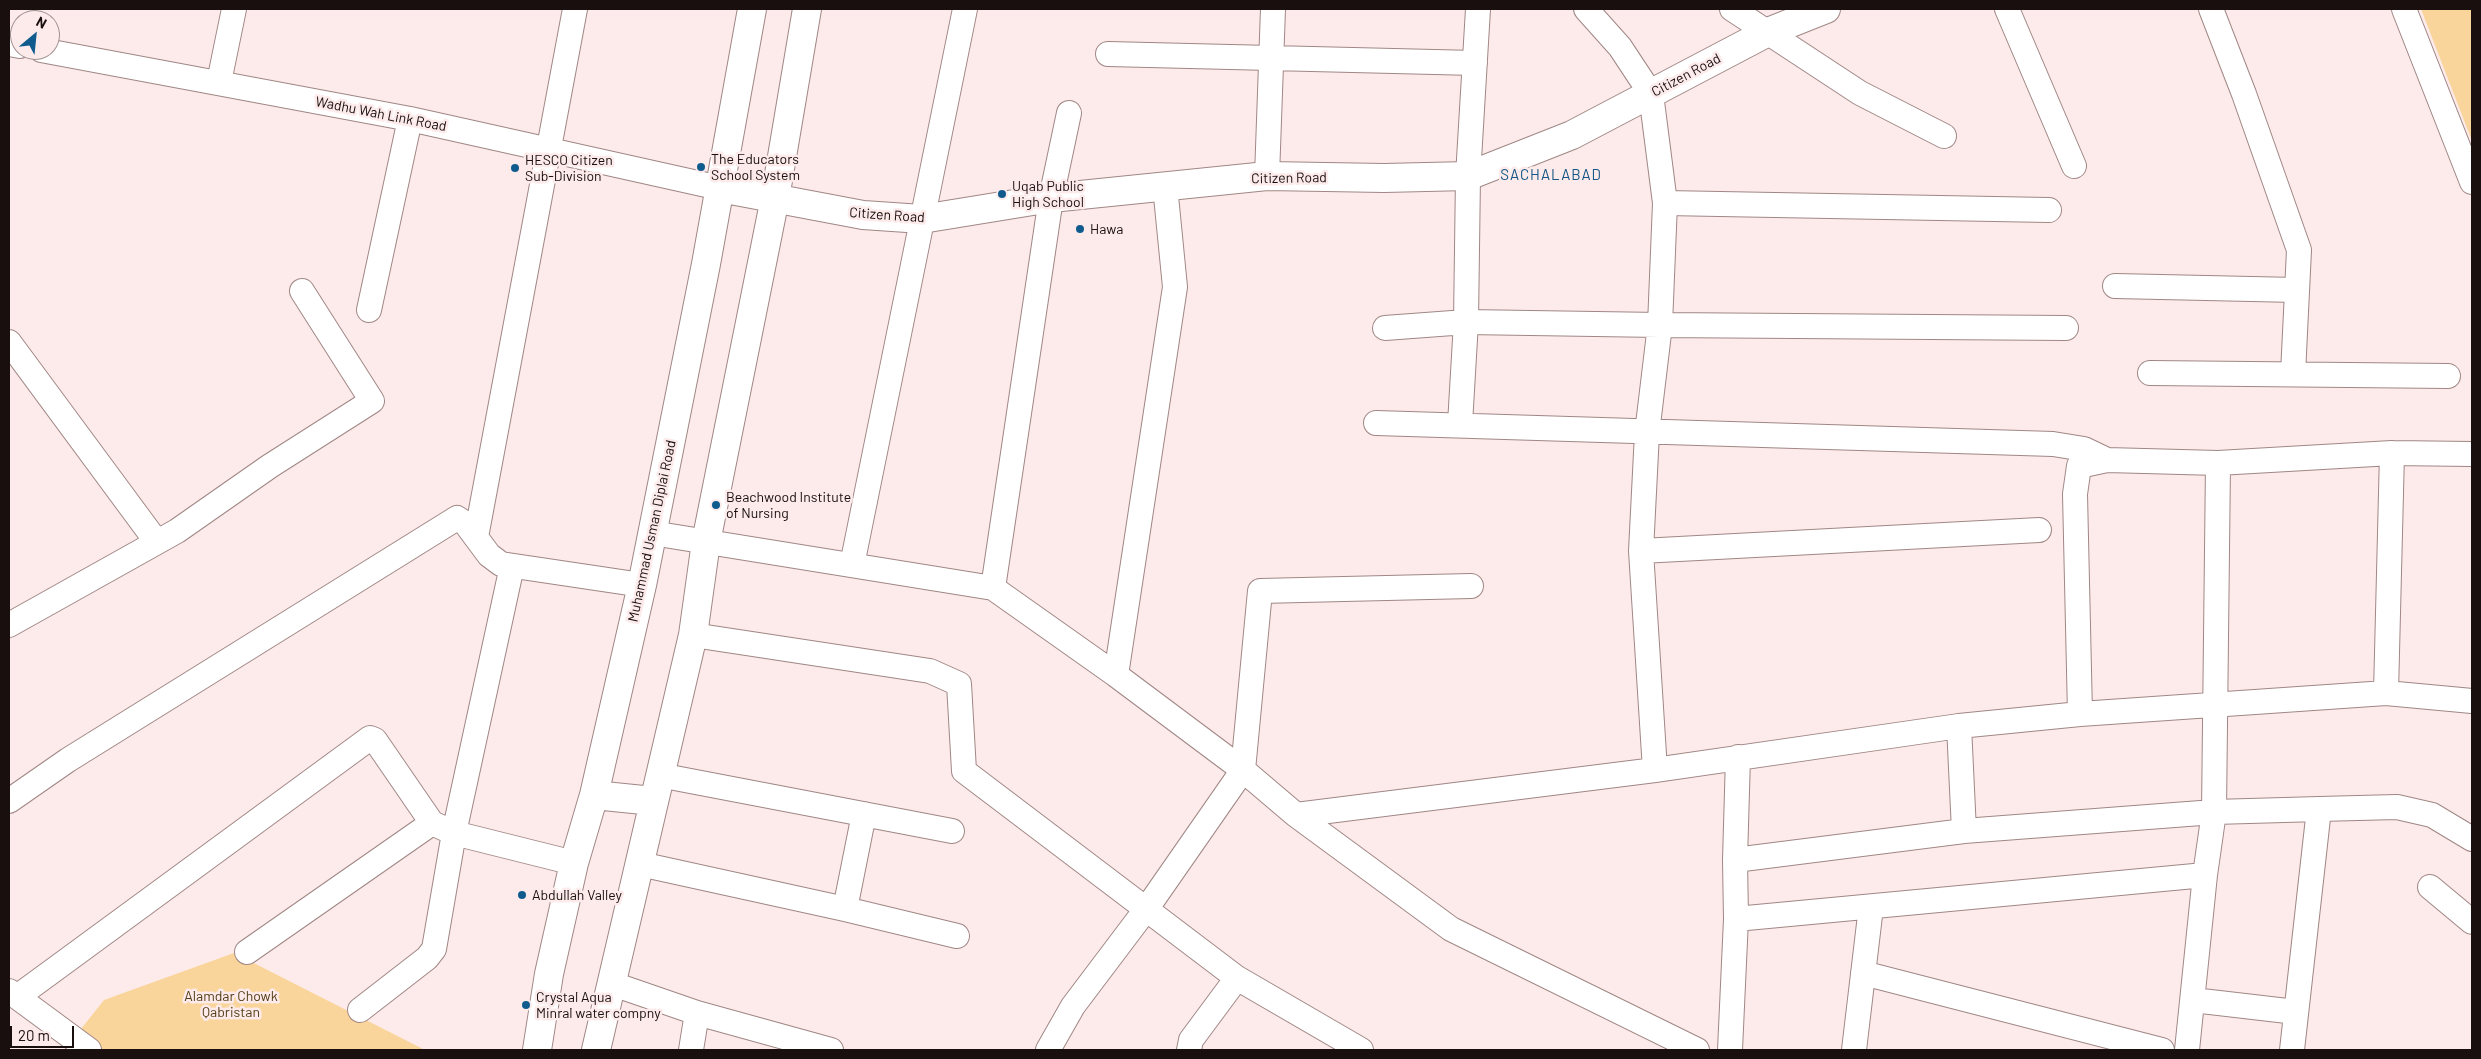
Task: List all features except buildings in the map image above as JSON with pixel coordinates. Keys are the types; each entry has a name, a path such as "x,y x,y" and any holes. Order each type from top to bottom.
{"street":[{"path":"219,82 234,9"},
{"path":"476,537 576,9"},
{"name":"Muhammad Usman Diplai Road","path":"537,1050 549,974 574,863 594,795 642,585 720,188 752,9"},
{"path":"596,1050 613,984 659,775 693,635 706,542 774,198 808,9"},
{"path":"852,565 964,9"},
{"path":"1267,176 1273,9"},
{"path":"1460,424 1466,322 1468,176 1478,9"},
{"path":"1586,9 1620,47 1651,94 1665,203 1660,325 1647,433 1641,551 1655,770"},
{"path":"1732,9 1860,93 1944,136"},
{"path":"2007,9 2074,166"},
{"path":"2212,9 2244,94 2298,250 2293,374"},
{"path":"2404,9 2472,182"},
{"name":"Citizen Road","path":"720,188 863,216 922,219 1050,198 1267,176 1384,178 1468,176 1572,135 1768,32 1811,12"},
{"name":"Wadhu Wah Link Road","path":"60,53 410,119 720,188"},
{"path":"1108,54 1475,63"},
{"path":"993,588 1050,198 1069,114"},
{"path":"368,310 410,119"},
{"path":"1116,675 1175,286 1165,186"},
{"path":"1665,203 2049,210"},
{"path":"2115,286 2297,290"},
{"path":"9,625 177,531 270,466 372,401 302,291"},
{"path":"1385,328 1466,322 2066,328"},
{"path":"9,342 156,542"},
{"path":"2150,373 2448,376"},
{"path":"1376,423 1460,424 1647,433 2053,444 2084,449 2107,460"},
{"path":"2080,714 2075,494 2079,466 2107,460 2218,463 2392,453 2472,454"},
{"path":"2386,693 2392,453"},
{"path":"2187,1050 2205,875 2214,812 2217,704 2218,463"},
{"path":"9,801 76,755 457,518 466,524 495,561 512,566 642,585"},
{"path":"1641,551 2038,530"},
{"path":"652,533 993,588 1116,675 1243,770 1296,815 1451,929 1697,1050"},
{"path":"360,1010 427,958 434,949 454,833 512,566"},
{"path":"1048,1050 1074,1006 1147,908 1243,770 1260,591 1471,586"},
{"path":"693,635 930,671 959,684 964,771 1147,908 1236,978 1361,1050"},
{"path":"1296,815 1655,770 1959,726 2080,714 2386,693 2472,701"},
{"path":"1959,726 1964,830"},
{"path":"89,1050 13,994 366,739 375,740 432,823 454,833 574,863"},
{"path":"1730,1050 1736,920 1735,860 1738,757"},
{"path":"659,775 952,831"},
{"path":"594,795 653,802"},
{"path":"1735,860 1964,830 2214,812 2319,809 2397,807 2432,815 2472,839"},
{"path":"2292,1050 2319,809"},
{"path":"845,909 864,814"},
{"path":"246,952 432,823"},
{"path":"640,864 845,909 957,936"},
{"path":"1736,920 2205,875"},
{"path":"2430,887 2472,922"},
{"path":"1854,1050 1872,907"},
{"path":"1863,973 2162,1050"},
{"path":"1189,1050 1191,1040 1236,978"},
{"path":"613,984 697,1013 830,1050"},
{"path":"2193,1000 2296,1012"},
{"path":"691,1050 697,1013"}],"green space":[{"path":"2421,9 2472,9 2472,141"},
{"name":"Alamdar Chowk Qabristan","path":"234,953 425,1050 89,1050 73,1039 104,1000"}],"place":[{"name":"The Educators School System","path":"701,167"},
{"name":"HESCO Citizen Sub-Division","path":"515,168"},
{"name":"Uqab Public High School","path":"1002,194"},
{"name":"Hawa","path":"1080,229"},
{"name":"Beachwood Institute of Nursing","path":"716,505"},
{"name":"Abdullah Valley","path":"522,895"},
{"name":"Crystal Aqua Minral water compny","path":"526,1005"}],"district":[{"name":"SACHALABAD","path":"1551,175"}]}
